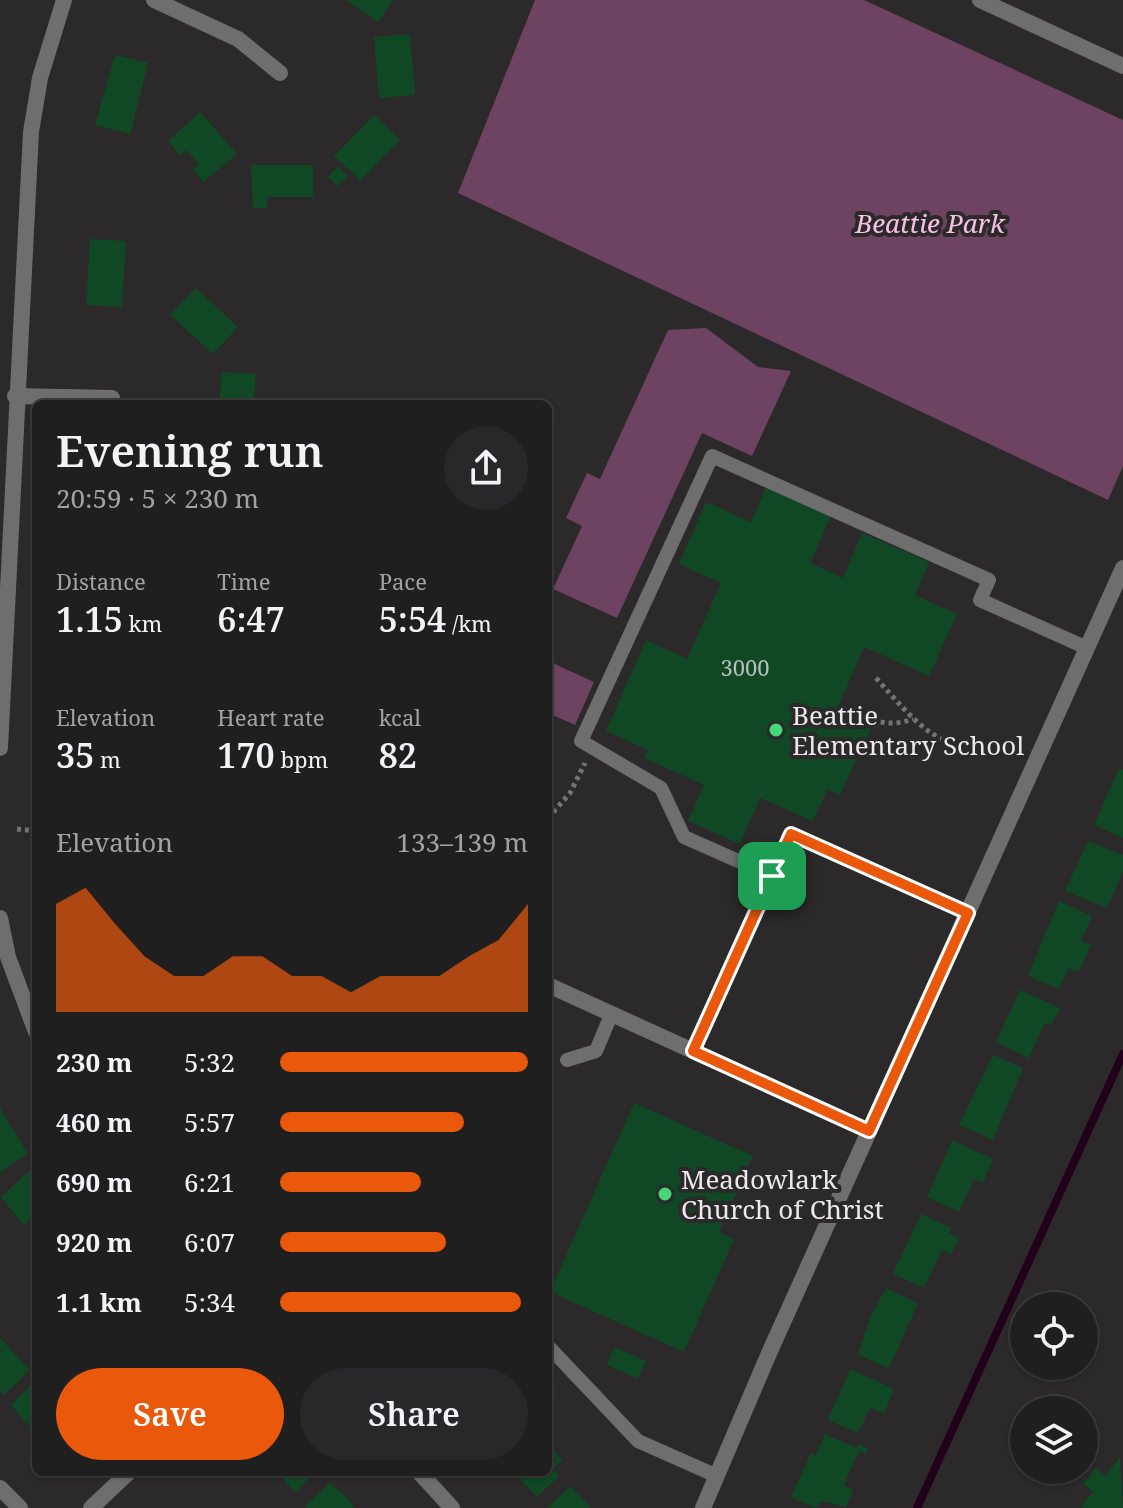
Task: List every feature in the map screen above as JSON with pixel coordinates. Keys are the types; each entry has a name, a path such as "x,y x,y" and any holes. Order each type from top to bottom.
{"street":[{"path":"0,748 15,396 31,132 40,78 64,0"},
{"path":"154,0 238,39 280,73"},
{"path":"980,0 1007,6 1123,66"},
{"path":"15,396 112,398"},
{"path":"703,1508 1123,568"},
{"path":"0,918 8,957 32,1021"},
{"path":"552,987 869,1131"},
{"path":"91,1508 125,1476"},
{"path":"423,1476 452,1508"},
{"path":"0,1488 20,1508"}],"lane":[{"path":"772,876 684,837 661,788 581,741 712,456 989,580 980,600 1087,648"},
{"path":"693,1051 791,834 968,913"},
{"path":"567,1060 596,1051 611,1015"},
{"path":"552,1350 638,1441 717,1476"}],"path":[{"path":"876,678 913,719 942,742 962,749 995,754"},
{"path":"851,710 881,724 898,724 913,719"},
{"path":"552,813 570,793 593,748"},
{"path":"17,829 32,831"}],"green space":[{"name":"Beattie Park","path":"535,0 864,0 1123,120 1123,466 1108,500 458,193"},
{"path":"706,328 758,367 791,371 752,456 702,433 617,618 553,589 582,526 566,518 587,473 600,479 668,330"},
{"path":"552,663 594,682 575,725 552,715"}],"building":[{"path":"346,0 393,0 378,22"},
{"path":"410,34 415,95 379,98 374,37"},
{"path":"115,55 148,63 130,134 95,125"},
{"path":"200,112 237,154 203,182 193,170 199,165 186,150 180,155 168,141"},
{"path":"374,115 400,140 360,181 334,156"},
{"path":"251,165 313,165 313,197 267,197 267,208 253,208"},
{"path":"338,166 348,176 337,186 328,177"},
{"path":"90,239 126,241 122,307 86,305"},
{"path":"196,288 238,327 213,354 170,315"},
{"path":"222,372 256,374 253,400 219,400"},
{"path":"766,487 831,516 810,563 843,578 862,533 929,562 915,595 957,614 929,676 864,647 836,712 871,728 840,795 827,790 813,821 760,798 740,844 688,821 704,785 644,758 648,750 606,731 646,640 687,659 721,583 679,564 706,502 751,522"},
{"path":"1119,768 1123,770 1123,838 1094,825"},
{"path":"1088,841 1123,855 1123,872 1107,908 1065,891"},
{"path":"1059,901 1092,916 1081,941 1091,945 1079,972 1068,968 1059,989 1028,976"},
{"path":"1020,990 1060,1008 1051,1025 1045,1023 1029,1058 996,1042"},
{"path":"993,1055 1023,1068 993,1140 959,1125"},
{"name":"Meadowlark Church of Christ","path":"634,1103 753,1156 719,1232 734,1239 684,1352 552,1293"},
{"path":"0,1108 28,1154 0,1172"},
{"path":"952,1140 993,1159 983,1183 974,1179 959,1212 927,1197"},
{"path":"32,1168 32,1219 24,1225 1,1197"},
{"path":"921,1214 952,1228 949,1233 959,1238 951,1254 942,1250 924,1288 893,1274"},
{"path":"886,1288 918,1303 889,1368 858,1355 870,1318"},
{"path":"0,1338 30,1370 4,1395 0,1391"},
{"path":"614,1347 646,1361 638,1379 607,1365"},
{"path":"850,1369 894,1389 884,1414 870,1408 858,1433 828,1420"},
{"path":"32,1384 32,1429 11,1405"},
{"path":"825,1434 857,1448 859,1444 868,1448 866,1454 859,1451 844,1485 853,1490 846,1507 822,1501 815,1508 791,1497 811,1453 816,1455"},
{"path":"552,1449 562,1460 553,1469 559,1476 537,1497 518,1476 552,1476"},
{"path":"1120,1457 1123,1508 1081,1506 1093,1492 1083,1484 1098,1484 1098,1470 1105,1476"},
{"path":"280,1476 312,1476 295,1492"},
{"path":"330,1483 346,1497 355,1508 305,1506"},
{"path":"571,1486 591,1508 547,1508"}],"waterway":[{"path":"917,1508 1123,1054"}],"place":[{"name":"Beattie Elementary School","path":"776,730"},
{"name":"Meadowlark Church of Christ","path":"665,1194"}],"route":[{"path":"791,834 968,913 869,1131 693,1051 772,876 791,834"}]}
